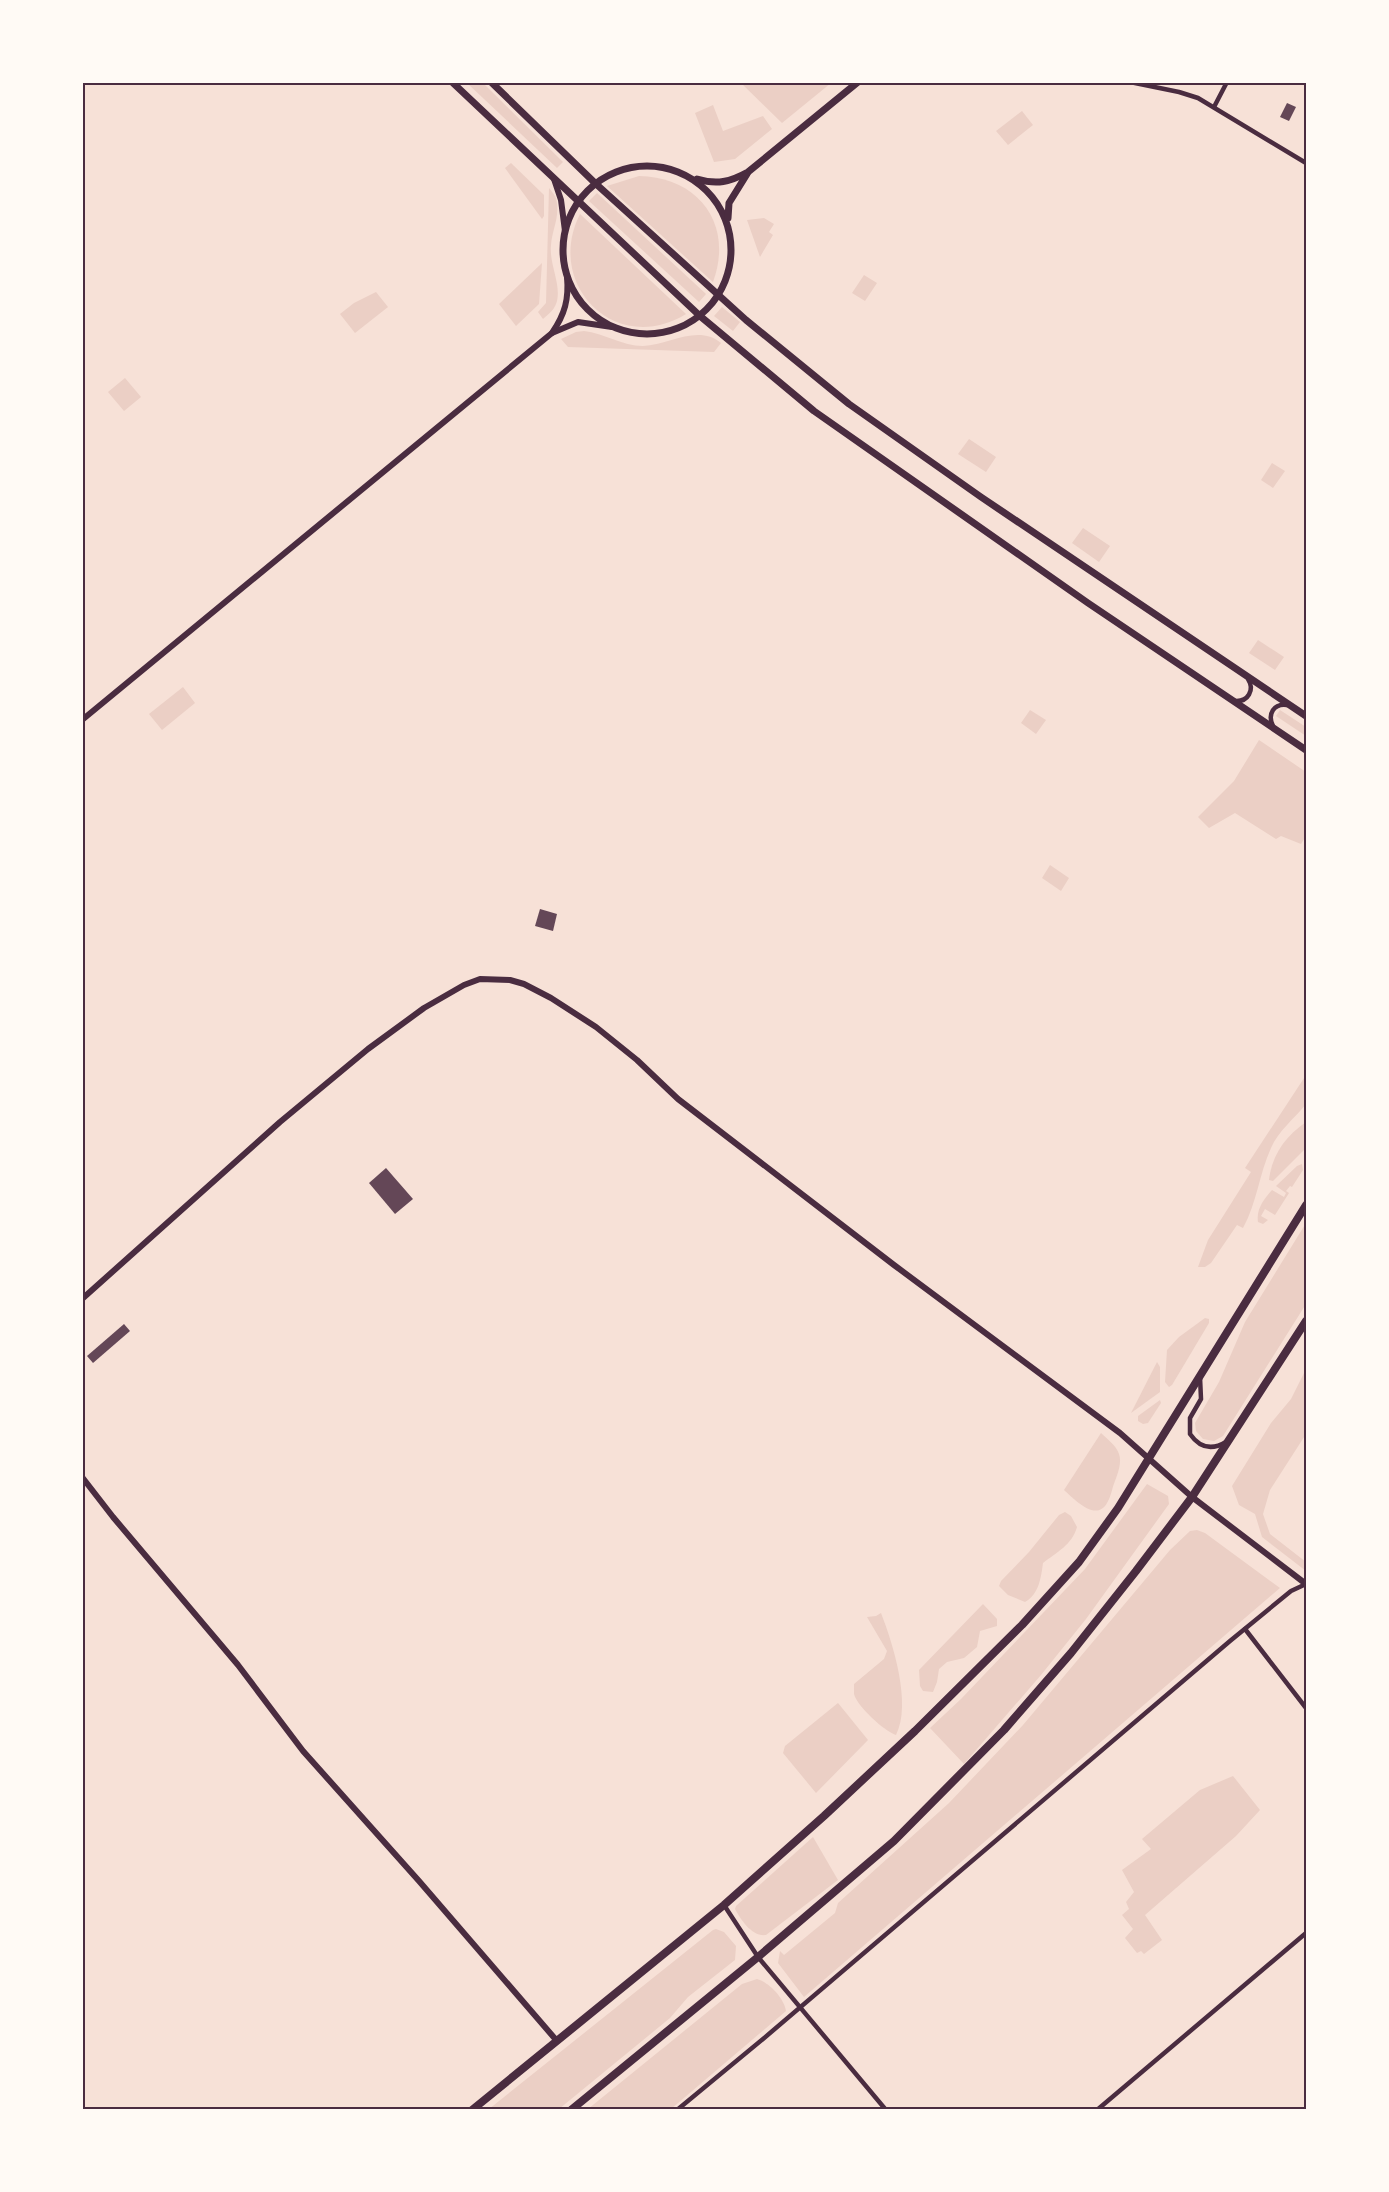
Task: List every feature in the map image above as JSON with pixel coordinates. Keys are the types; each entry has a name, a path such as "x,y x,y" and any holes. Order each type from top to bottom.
{"main road":[{"path":"452,82 700,316 814,411 980,528 1306,750"},
{"path":"490,82 595,183 718,295 778,347 864,415 981,497 1306,716"},
{"path":"748,172 729,203 731,257 726,280 718,295 700,316 680,328 657,334 634,333 612,327 585,306 567,276 563,254 565,231 578,202 595,183 615,172 637,166 660,166 708,183 729,181 748,172 858,82"},
{"path":"688,176 710,193 723,212 729,228"},
{"path":"472,2109 724,1905 915,1731 1022,1625 1079,1562 1102,1532 1306,1205"},
{"path":"571,2109 758,1957 894,1841 1005,1730 1076,1647 1192,1497 1306,1321"}],"street":[{"path":"1130,82 1198,98 1306,164"},
{"path":"1215,107 1227,82"},
{"path":"553,178 561,200 565,231"},
{"path":"82,720 552,333 565,310 568,290 567,276"},
{"path":"552,333 578,322 612,327"},
{"path":"1233,700 1240,701 1249,695 1251,684 1247,677"},
{"path":"1275,728 1270,719 1272,710 1279,705 1290,705"},
{"path":"82,1299 272,1129 368,1049 424,1008 464,986 480,979 510,980 524,984 551,998 596,1027 637,1060 678,1099 1120,1433 1192,1497 1306,1584 1291,1591 1245,1629 800,2008 677,2109"},
{"path":"1200,1377 1201,1399 1190,1418 1190,1434 1199,1444 1212,1448 1231,1439"},
{"path":"82,1478 238,1665 303,1751 557,2041"},
{"path":"1245,1629 1306,1708"},
{"path":"724,1905 758,1957 886,2109"},
{"path":"1097,2109 1306,1933"}],"shaded area":[{"path":"467,83 483,83 563,162 557,168"},
{"path":"741,83 831,83 782,123"},
{"path":"713,105 723,131 763,116 772,129 735,159 714,162 695,113"},
{"path":"1022,111 1033,125 1008,145 996,131"},
{"path":"511,163 544,195 542,219 505,168"},
{"path":"639,176 679,185 694,195 706,208 715,224 719,242 718,261 713,282 607,186"},
{"path":"549,188 557,202 551,252 558,294 555,306 543,319 538,312 546,303"},
{"path":"597,193 706,294 699,302 589,201"},
{"path":"580,214 686,314 660,325 635,326 612,320 593,307 579,288 572,266 571,240"},
{"path":"764,218 774,224 769,232 773,235 760,257 747,220"},
{"path":"542,263 539,304 516,326 499,304"},
{"path":"864,275 877,283 865,301 852,293"},
{"path":"376,292 388,307 355,333 340,314 354,303"},
{"path":"722,307 740,322 733,331 714,316"},
{"path":"584,331 643,346 693,335 703,335 721,343 714,352 568,347 561,339"},
{"path":"125,378 141,397 124,411 108,392"},
{"path":"969,439 996,457 986,472 958,454"},
{"path":"1272,463 1285,471 1273,488 1261,480"},
{"path":"1083,528 1110,546 1099,562 1072,543"},
{"path":"1258,640 1284,657 1275,670 1249,653"},
{"path":"183,687 195,703 162,730 149,714"},
{"path":"1030,710 1046,720 1036,734 1021,723"},
{"path":"1280,710 1306,727 1306,736 1276,716"},
{"path":"1259,740 1306,772 1306,836 1301,844 1281,836 1276,839 1235,813 1209,828 1198,817 1234,781"},
{"path":"1050,865 1069,878 1061,891 1042,878"},
{"path":"1306,1075 1306,1104 1274,1142 1252,1209 1243,1228 1237,1225 1211,1263 1205,1267 1198,1267 1208,1240 1251,1172 1245,1168"},
{"path":"1306,1122 1306,1148 1273,1181 1269,1180 1273,1162 1281,1146"},
{"path":"1302,1164 1303,1170 1292,1187 1290,1186 1286,1191 1289,1193 1275,1215 1265,1209 1261,1216 1268,1220 1263,1224 1258,1222 1259,1209 1266,1197 1272,1190 1284,1197 1286,1193 1276,1186"},
{"path":"1306,1223 1306,1304 1223,1436 1214,1441 1203,1439 1196,1431 1195,1423 1219,1382 1245,1322"},
{"path":"1205,1318 1209,1319 1209,1323 1169,1387 1165,1382 1167,1350 1179,1337"},
{"path":"1157,1362 1160,1367 1160,1392 1131,1413"},
{"path":"1306,1369 1306,1434 1270,1490 1263,1514 1270,1534 1306,1562 1306,1571 1262,1537 1255,1514 1239,1505 1232,1486 1271,1423 1291,1399"},
{"path":"1160,1400 1161,1403 1148,1423 1143,1424 1138,1421 1138,1416"},
{"path":"1101,1433 1116,1448 1120,1460 1108,1501 1102,1509 1097,1511 1085,1507 1064,1490"},
{"path":"1147,1484 1168,1496 1169,1504 1086,1619 964,1764 930,1728 961,1699 1085,1569"},
{"path":"1065,1512 1071,1516 1077,1527 1072,1539 1043,1563 1040,1580 1030,1599 1025,1602 1008,1595 999,1586 1001,1581 1029,1552 1059,1515"},
{"path":"1197,1530 1205,1533 1280,1588 804,1997 778,1963 780,1951 784,1955 835,1913 838,1903 949,1803 1023,1725 1170,1550 1190,1531"},
{"path":"983,1604 997,1619 997,1626 980,1631 977,1647 964,1658 947,1662 939,1669 933,1692 923,1691 920,1686 919,1670"},
{"path":"881,1613 899,1674 902,1707 896,1735 872,1718 854,1694 854,1684 884,1659 887,1651 867,1617"},
{"path":"838,1703 868,1740 816,1793 783,1753 785,1746"},
{"path":"1233,1776 1260,1810 1236,1836 1145,1915 1162,1940 1144,1954 1141,1951 1137,1953 1125,1938 1133,1929 1122,1915 1129,1909 1126,1902 1134,1892 1122,1870 1151,1849 1142,1839 1200,1790"},
{"path":"813,1837 838,1880 766,1935 752,1931 740,1918 735,1909 736,1906"},
{"path":"713,1930 724,1932 736,1946 735,1960 688,1997 670,2018 559,2109 489,2109"},
{"path":"757,1979 775,1991 786,2011 671,2109 588,2109 742,1984"}],"building":[{"path":"1287,103 1296,107 1289,121 1280,117"},
{"path":"540,909 557,914 553,931 535,926"},
{"path":"386,1168 413,1199 395,1214 369,1183"},
{"path":"124,1324 130,1331 93,1363 87,1356"}]}
